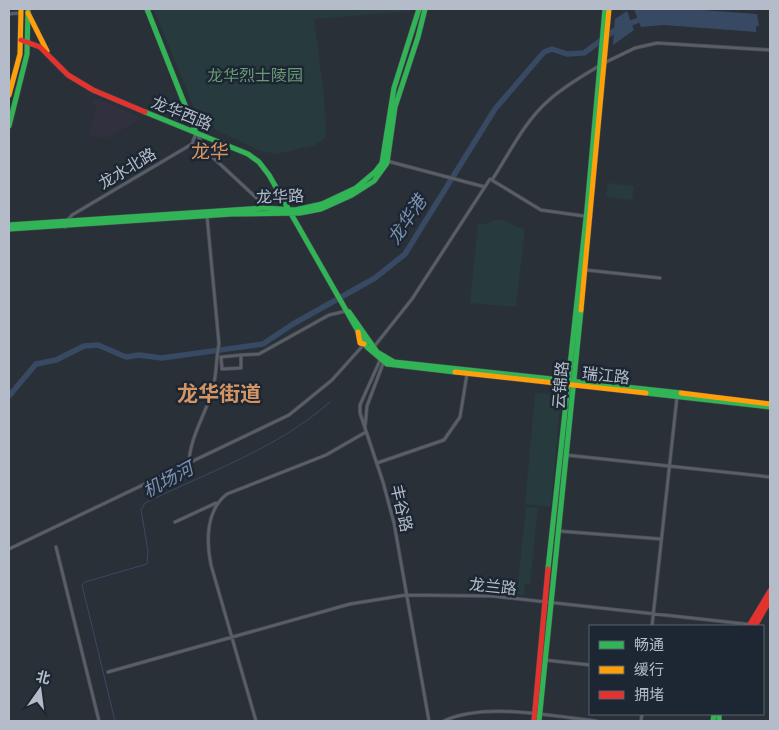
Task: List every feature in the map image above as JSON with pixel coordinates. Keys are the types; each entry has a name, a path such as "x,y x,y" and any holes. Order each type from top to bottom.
{"main road":[{"path":"147,9 196,132"},
{"name":"龙华路","path":"291,211 330,202 365,181 376,172 382,163 393,94 419,9"},
{"name":"龙华路","path":"65,225 206,214 321,209 360,190 380,174 387,161 397,98 418,40 425,9"},
{"path":"603,52 608,19 607,9"},
{"path":"603,52 607,9"},
{"path":"9,95 21,40 21,11"},
{"path":"9,126 27,54 28,11"},
{"path":"28,11 49,55"},
{"name":"龙华西路","path":"21,40 40,47 68,74 94,90 254,158 269,175 291,211 358,332 372,351 383,360"},
{"name":"云锦路","path":"538,721 537,714 547,603 588,216 603,52"},
{"name":"龙华路","path":"65,225 75,226 206,214"},
{"name":"云锦路","path":"534,721 537,714 545,660 547,603 558,531 571,382 585,270 588,216"},
{"path":"9,225 65,225"},
{"path":"9,229 65,225"},
{"name":"龙华西路","path":"346,308 352,314 366,342"},
{"name":"瑞江路","path":"383,360 770,405"},
{"name":"瑞江路","path":"383,360 399,367 571,382 678,396 770,405"},
{"path":"753,625 770,591"},
{"path":"753,625 770,600"}],"street":[{"path":"9,14 21,11"},
{"path":"372,351 412,299 523,132 546,102 568,84 602,64 635,48 657,43 770,50"},
{"path":"196,132 206,151 262,203"},
{"name":"龙水北路","path":"65,225 72,215 192,144 196,132"},
{"path":"387,161 485,187"},
{"path":"491,180 541,210 588,216"},
{"path":"189,464 191,451 214,383 215,358 220,344 206,214"},
{"path":"585,270 660,278"},
{"path":"241,355 241,368 222,369 221,357 241,355 259,354 329,315 346,308"},
{"path":"9,549 189,464 298,409 332,380 366,342"},
{"name":"丰谷路","path":"383,360 360,405 360,413 394,523 429,721"},
{"name":"丰谷路","path":"365,430 367,406 383,360"},
{"path":"377,463 444,440 460,417 466,374"},
{"path":"652,625 660,539 678,396"},
{"path":"175,522 218,503 233,492 338,449 365,430"},
{"path":"566,455 770,477"},
{"path":"218,503 211,520 209,552 256,721"},
{"path":"558,531 660,539"},
{"path":"56,548 100,721"},
{"name":"龙兰路","path":"108,672 358,603 406,595 468,595 744,625"},
{"path":"545,660 589,665"},
{"path":"444,721 450,718 490,713 537,714 596,721"}],"shaded area":[{"path":"94,97 140,117 138,121 107,138 91,136 89,130 97,107 92,104"}],"green space":[{"name":"龙华烈士陵园","path":"154,9 410,9 410,11 314,19 324,96 326,137 315,145 276,154 260,151 204,124 198,118"},
{"path":"608,183 634,186 632,200 606,197"},
{"path":"496,220 525,229 516,307 470,303 478,224 485,224"},
{"path":"535,393 561,395 551,507 525,504"},
{"path":"526,507 538,508 530,584 525,583 524,595 517,594"}],"water":[{"path":"634,9 687,9 757,14 759,26 756,26 756,32 664,25 641,27"},
{"path":"627,11 634,30 613,45 615,19"}],"waterway":[{"name":"龙华港","path":"9,396 36,364 56,360 84,346 98,345 126,357 139,355 162,358 263,344 293,324 375,278 405,254 495,109 544,52 552,49 567,54 584,53 618,28 644,18"},
{"name":"机场河","path":"115,721 82,585 85,582 147,564 148,551 141,510 145,503 265,446 309,419 330,402"}],"traffic: fast":[{"path":"9,126 27,54 28,9"},
{"path":"147,9 196,133"},
{"path":"9,225 264,208 295,210 322,204 356,188 375,172 382,163 394,88 419,9"},
{"path":"9,229 231,214 300,213 321,209 352,195 374,181 387,163 395,107 418,37 425,9"},
{"path":"548,569 587,209 605,9"},
{"path":"145,112 248,154 259,162 269,175 367,347 387,364 455,372"},
{"path":"539,721 581,310"},
{"path":"349,312 377,352 394,362 681,393"},
{"path":"646,393 770,407"},
{"path":"713,721 714,715"},
{"path":"719,715 719,721"}],"traffic: slow":[{"path":"9,95 20,54 21,9"},
{"path":"581,310 609,9"},
{"path":"28,13 47,51"},
{"path":"358,332 360,343 364,344"},
{"path":"455,372 646,393"},
{"path":"681,393 770,404"}],"traffic: jam":[{"path":"21,40 40,47 68,75 93,90 145,112"},
{"path":"534,721 548,569"},
{"path":"750,625 770,591"},
{"path":"756,625 770,600"}],"district":[{"name":"龙华","path":"210,151"},
{"name":"龙华街道","path":"219,394"}]}
